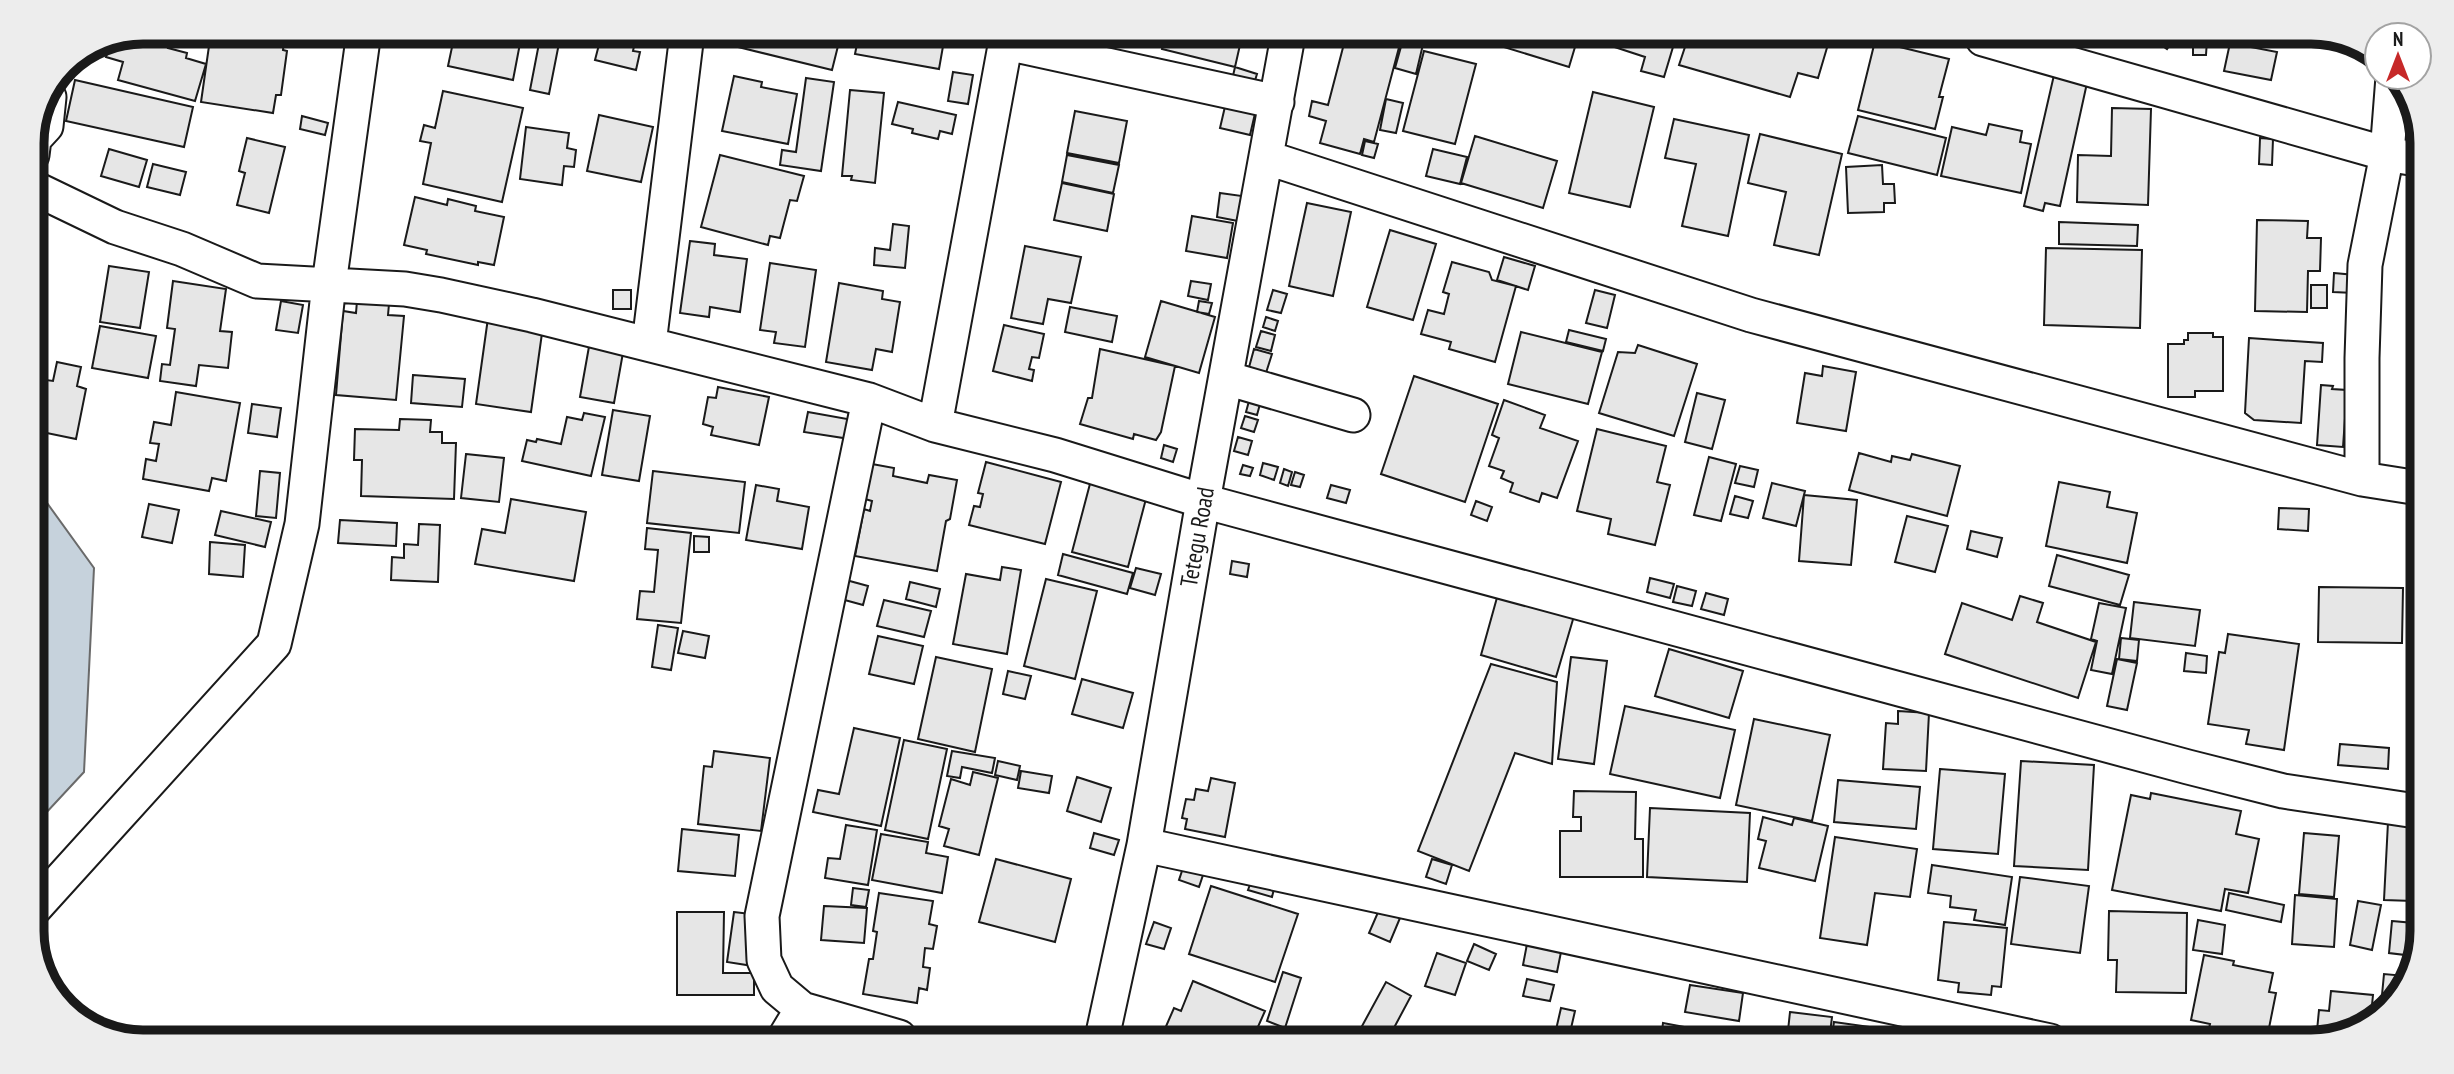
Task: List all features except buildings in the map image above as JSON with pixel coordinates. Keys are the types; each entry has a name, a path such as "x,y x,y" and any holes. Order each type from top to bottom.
{"street":[{"path":"44,898 274,644 302,524 329,284 362,44"},
{"path":"649,344 686,44"},
{"path":"935,425 1005,44"},
{"path":"1028,44 1277,102"},
{"name":"Tetegu Road","path":"1104,1030 1144,845 1203,501 1268,158 1287,44"},
{"path":"2001,44 2387,154 2410,158"},
{"path":"2362,479 2365,265 2387,154 2392,91"},
{"path":"1268,158 1751,315 2362,479 2410,487"},
{"path":"44,193 115,227 182,249 257,281 405,289 649,344 869,400 935,425 1055,455 1203,501 2229,777 2283,791 2410,810"},
{"path":"1226,378 1353,415"},
{"path":"846,1030 793,1023 764,960 762,916 869,400"},
{"path":"1144,845 1999,1030"}],"shaded area":[{"path":"44,499 94,568 84,772 44,815"}]}
